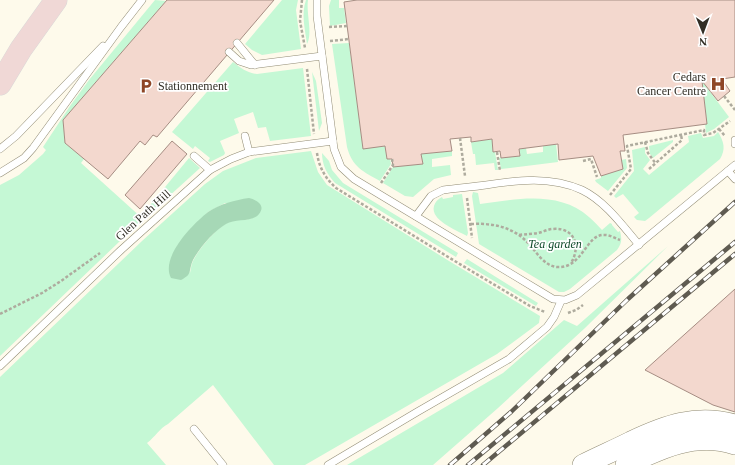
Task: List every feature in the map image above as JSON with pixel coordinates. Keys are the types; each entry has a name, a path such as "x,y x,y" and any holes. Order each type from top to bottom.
{"highway":[{"path":"0,84 25,43 56,0"}],"main road":[{"path":"583,465 648,434 678,424 708,421 735,425"},
{"path":"626,465 652,452 680,442 702,439 718,440 735,444"}],"lane":[{"path":"0,173 24,158 33,148 142,0"},
{"path":"317,0 322,56 333,141 338,162 347,174 540,293 553,299 561,301 577,295 640,245 735,165"},
{"path":"0,149 16,136 121,27"},
{"path":"237,44 255,65"},
{"path":"229,52 243,63 251,65 322,56"},
{"path":"245,136 249,152"},
{"name":"Glen Path Hill","path":"0,366 114,256 210,170 249,152 333,141"},
{"path":"194,156 210,170"},
{"path":"728,171 735,179"},
{"path":"416,216 431,196 443,190 527,180 550,181 574,187 590,196 610,212 640,245"},
{"path":"328,465 416,412 509,359 547,327 554,317 561,301"},
{"path":"194,428 223,465"}],"path":[{"path":"302,0 300,21 305,48"},
{"path":"328,28 347,26"},
{"path":"330,41 349,39"},
{"path":"307,69 315,135"},
{"path":"724,96 735,110"},
{"path":"610,195 631,169 627,146 704,130 704,135 713,133 730,121"},
{"path":"719,129 725,136"},
{"path":"649,169 682,140 681,134"},
{"path":"460,138 465,176"},
{"path":"645,142 648,153 656,164"},
{"path":"316,150 321,169 328,180 336,188 530,306 546,313"},
{"path":"497,152 500,171"},
{"path":"381,183 393,165 392,159"},
{"path":"583,161 591,159 597,176"},
{"path":"467,193 473,237 472,240"},
{"path":"471,224 485,223 498,225 519,235 549,265 559,267 570,264 581,256 596,237 606,235 622,240"},
{"path":"519,235 554,228 564,230 569,233 575,242 575,253 570,264"},
{"path":"0,314 42,293 61,281 97,254 105,251 114,256"},
{"path":"458,263 460,259"}],"green space":[{"path":"155,0 166,1 63,120 65,143 84,159 81,163 143,219 0,356 0,185 19,175 43,154 46,150 43,147 70,106 89,80"},
{"path":"282,0 298,0 296,10 301,49 262,55 252,50 245,44"},
{"path":"306,0 308,0 309,29 309,40 307,44 304,27"},
{"path":"331,0 339,0 339,8 344,8 346,23 330,26 329,6"},
{"path":"349,43 363,148 385,146 387,159 390,159 391,164 380,181 364,172 355,164 347,147 332,44"},
{"path":"233,62 247,71 257,74 303,68 311,136 270,141 266,127 258,128 253,112 234,119 239,133 220,141 225,153 224,155 210,162 208,161 210,158 195,146 193,149 172,132"},
{"path":"312,72 316,81 322,123 319,131"},
{"path":"702,81 729,117 714,129 706,133 705,124 707,124"},
{"path":"718,132 724,146 720,159 645,221 637,220 634,217 639,213 623,194 616,198 614,196 634,171 632,150 645,147 645,153 650,160 643,169 649,175 689,142 688,136 701,133 703,138 714,136"},
{"path":"492,139 493,152 495,152 498,170 495,170 494,163 476,165 475,154 473,154 471,142"},
{"path":"673,140 673,142 653,158 650,154 649,146"},
{"path":"556,144 558,162 501,169 499,158 519,156 519,149 526,148 527,154 543,152 543,146"},
{"path":"311,151 318,172 327,185 540,316 539,323 497,354 305,465 274,465 213,385 162,428 147,443 166,465 0,465 0,377 142,241 205,184 223,171 256,158","holes":["225,203 261,209 255,217 229,222 219,228 196,256 190,273 177,246 208,212"]},
{"path":"452,151 452,156 432,159 432,167 450,165 451,175 434,179 413,197 405,196 383,183 393,167 422,164 421,154"},
{"path":"322,153 329,161 332,170 343,183 458,253 456,257 335,183 326,169"},
{"path":"189,158 200,168 145,218 142,215"},
{"path":"626,159 627,168 608,191 596,182 595,180 601,178 601,176 623,169 621,160"},
{"name":"Tea garden","path":"473,192 478,193 480,204 537,198 564,203 577,208 602,230 610,223 612,224 618,232 620,231 621,243 617,250 570,289 564,292 559,292 479,244 472,196"},
{"path":"462,194 468,233 467,236 445,224 436,216 434,211 435,203 442,197 443,199 453,197 453,195"},
{"path":"249,198 260,203 262,208 259,214 252,219 230,222 221,227 199,250 193,260 189,274 181,280 171,278 169,270 170,261 174,251 194,224 208,212 218,207 233,201"},
{"path":"668,246 585,328 433,465 347,465 503,373 564,320 577,326"},
{"path":"467,259 538,303 536,306 464,263"}],"building":[{"name":"Stationnement","path":"167,0 274,0 157,137 153,135 145,145 140,141 108,179 65,143 63,120"},
{"path":"357,0 735,0 735,77 722,79 730,91 718,101 702,81 707,124 623,135 625,151 620,151 623,169 601,176 593,156 559,160 558,144 519,149 520,156 501,158 500,151 493,152 492,139 471,142 471,137 450,139 452,151 421,154 423,164 393,167 392,159 387,159 385,146 363,149 344,2"},
{"path":"172,141 187,154 140,209 125,195"},
{"path":"735,289 735,412 713,405 645,370"}],"railway":[{"path":"450,465 511,412 628,299 735,202"},
{"path":"468,465 735,242"},
{"path":"483,465 735,254"}],"place":[{"name":"Cedars Cancer Centre","path":"718,84"},
{"name":"Stationnement","path":"146,86"}]}
